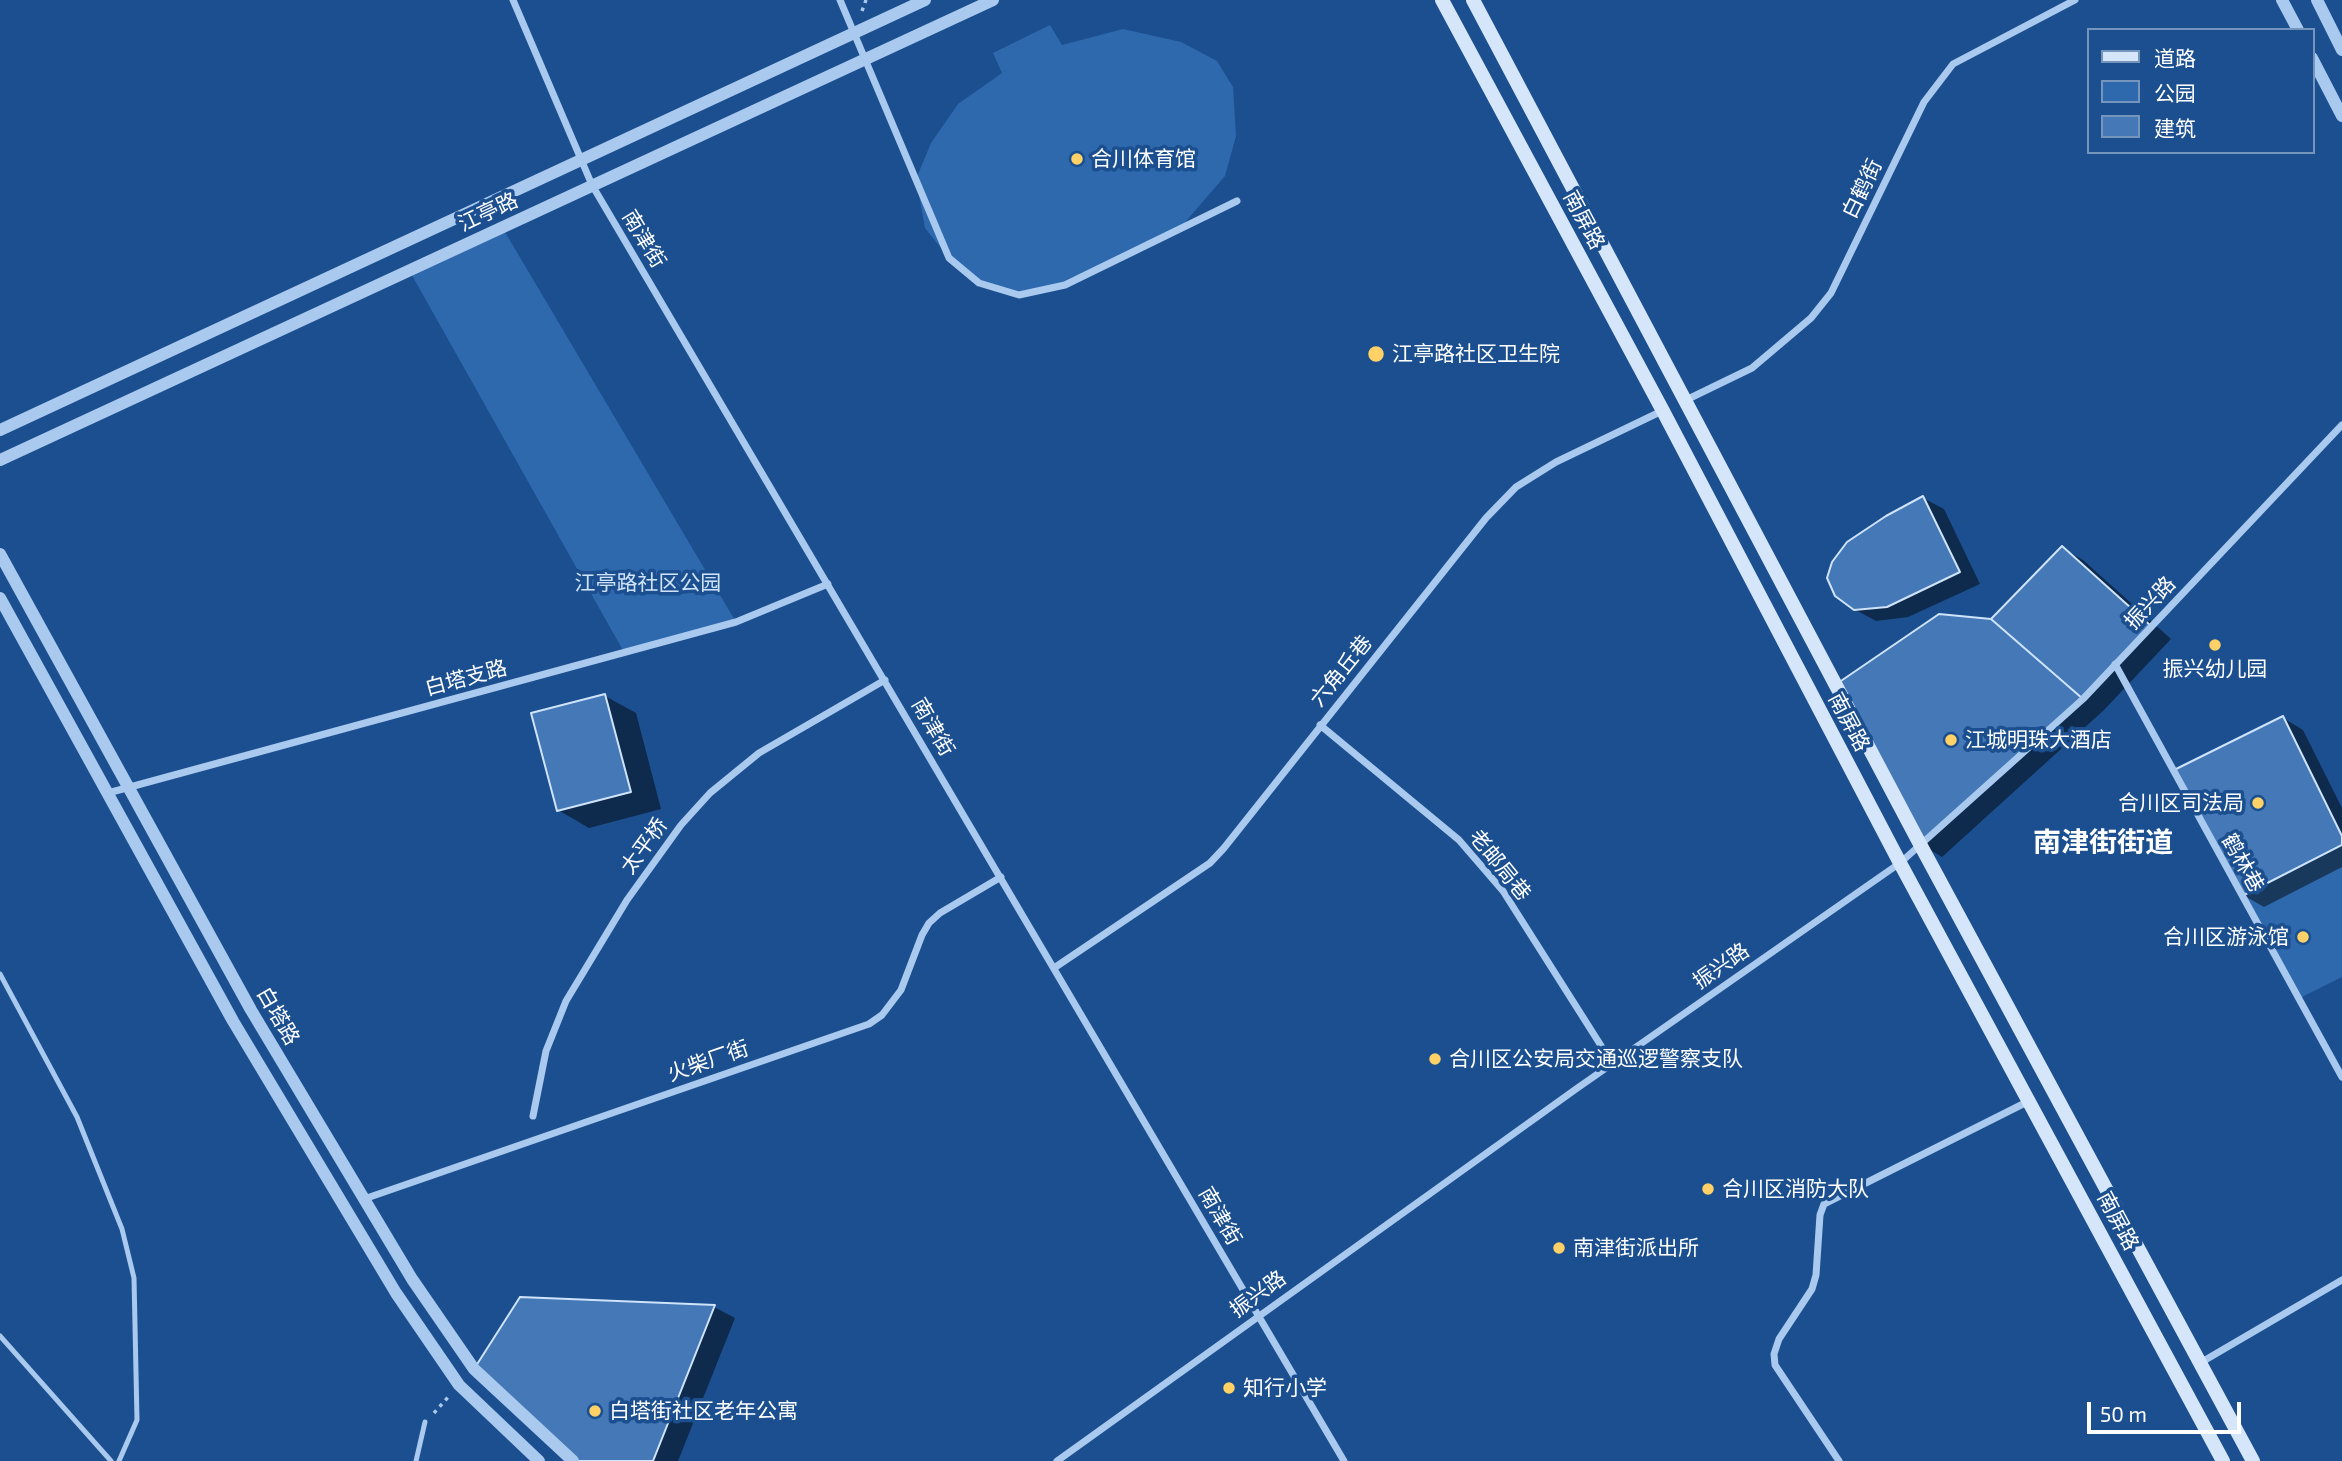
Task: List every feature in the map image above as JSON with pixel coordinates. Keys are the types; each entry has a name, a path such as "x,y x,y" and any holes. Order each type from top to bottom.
{"main road":[{"name":"南屏路","path":"1442,0 1663,411 1900,863 2223,1461"},
{"name":"南屏路","path":"1473,0 1921,846 2253,1461"}],"street":[{"name":"南津街","path":"513,0 592,186 1343,1461"},
{"path":"840,0 949,258 979,282 1019,295 1065,285 1237,201"},
{"name":"江亭路","path":"0,430 925,0"},
{"name":"江亭路","path":"0,460 993,0"},
{"name":"白鹤街","path":"1685,401 1752,368 1817,310 1830,293 1924,102 1953,64 2075,0"},
{"path":"2282,0 2297,28"},
{"path":"2317,0 2342,50"},
{"path":"2314,62 2342,116"},
{"name":"六角丘巷","path":"1054,968 1209,863 1486,517 1516,487 1556,462 1663,411"},
{"name":"振兴路","path":"1057,1461 1612,1063 1900,863 2083,699 2342,425"},
{"name":"白塔路","path":"0,554 251,1010 412,1279 474,1369 573,1461"},
{"name":"白塔支路","path":"107,793 736,622 828,584"},
{"name":"白塔路","path":"0,598 233,1021 396,1293 459,1385 539,1461"},
{"name":"鹤林巷","path":"2115,664 2342,1077"},
{"name":"太平桥","path":"533,1116 546,1051 566,1001 627,900 681,825 710,793 759,753 885,680"},
{"name":"老邮局巷","path":"1320,725 1459,840 1503,891 1612,1063"},
{"name":"火柴厂街","path":"364,1199 869,1024 882,1015 901,990 929,923 940,913 1001,877"},
{"path":"1839,1461 1775,1365 1774,1354 1779,1339 1812,1289 1816,1275 1820,1215 1824,1204 2029,1101"},
{"path":"2200,1363 2342,1280"}],"lane":[{"path":"0,974 76,1117 122,1229 134,1278 137,1420 119,1461"},
{"path":"0,1336 111,1461"},
{"path":"416,1461 425,1422"}],"path":[{"path":"425,1422 459,1385"}],"green space":[{"name":"合川体育馆","path":"1050,25 1062,45 1123,29 1181,42 1217,61 1233,87 1236,136 1225,176 1181,227 1083,277 1019,295 979,283 949,258 925,228 916,179 931,143 958,104 1002,73 993,53"},
{"name":"江亭路社区公园","path":"502,227 736,622 625,654 409,270"},
{"name":"合川区游泳馆","path":"2342,845 2342,977 2298,999 2242,896"}],"building":[{"path":"1923,496 1960,572 1887,607 1854,610 1835,596 1827,578 1832,562 1847,542"},
{"path":"2062,546 2151,626 2083,699 1991,619"},
{"name":"江城明珠大酒店","path":"1939,614 1991,619 2083,699 1921,846 1835,685"},
{"path":"605,694 631,792 557,811 531,713"},
{"name":"合川区司法局","path":"2283,716 2342,836 2342,845 2242,896 2172,771"},
{"name":"白塔街社区老年公寓","path":"520,1297 715,1305 653,1461 573,1461 474,1369"}],"place":[{"name":"合川体育馆","path":"1077,159"},
{"name":"江亭路社区卫生院","path":"1376,354"},
{"name":"振兴幼儿园","path":"2215,645"},
{"name":"江城明珠大酒店","path":"1951,740"},
{"name":"合川区司法局","path":"2258,803"},
{"name":"合川区游泳馆","path":"2303,937"},
{"name":"合川区公安局交通巡逻警察支队","path":"1435,1059"},
{"name":"合川区消防大队","path":"1708,1189"},
{"name":"南津街派出所","path":"1559,1248"},
{"name":"知行小学","path":"1229,1388"},
{"name":"白塔街社区老年公寓","path":"595,1411"}],"district":[{"name":"南津街街道","path":"2103,843"}]}
